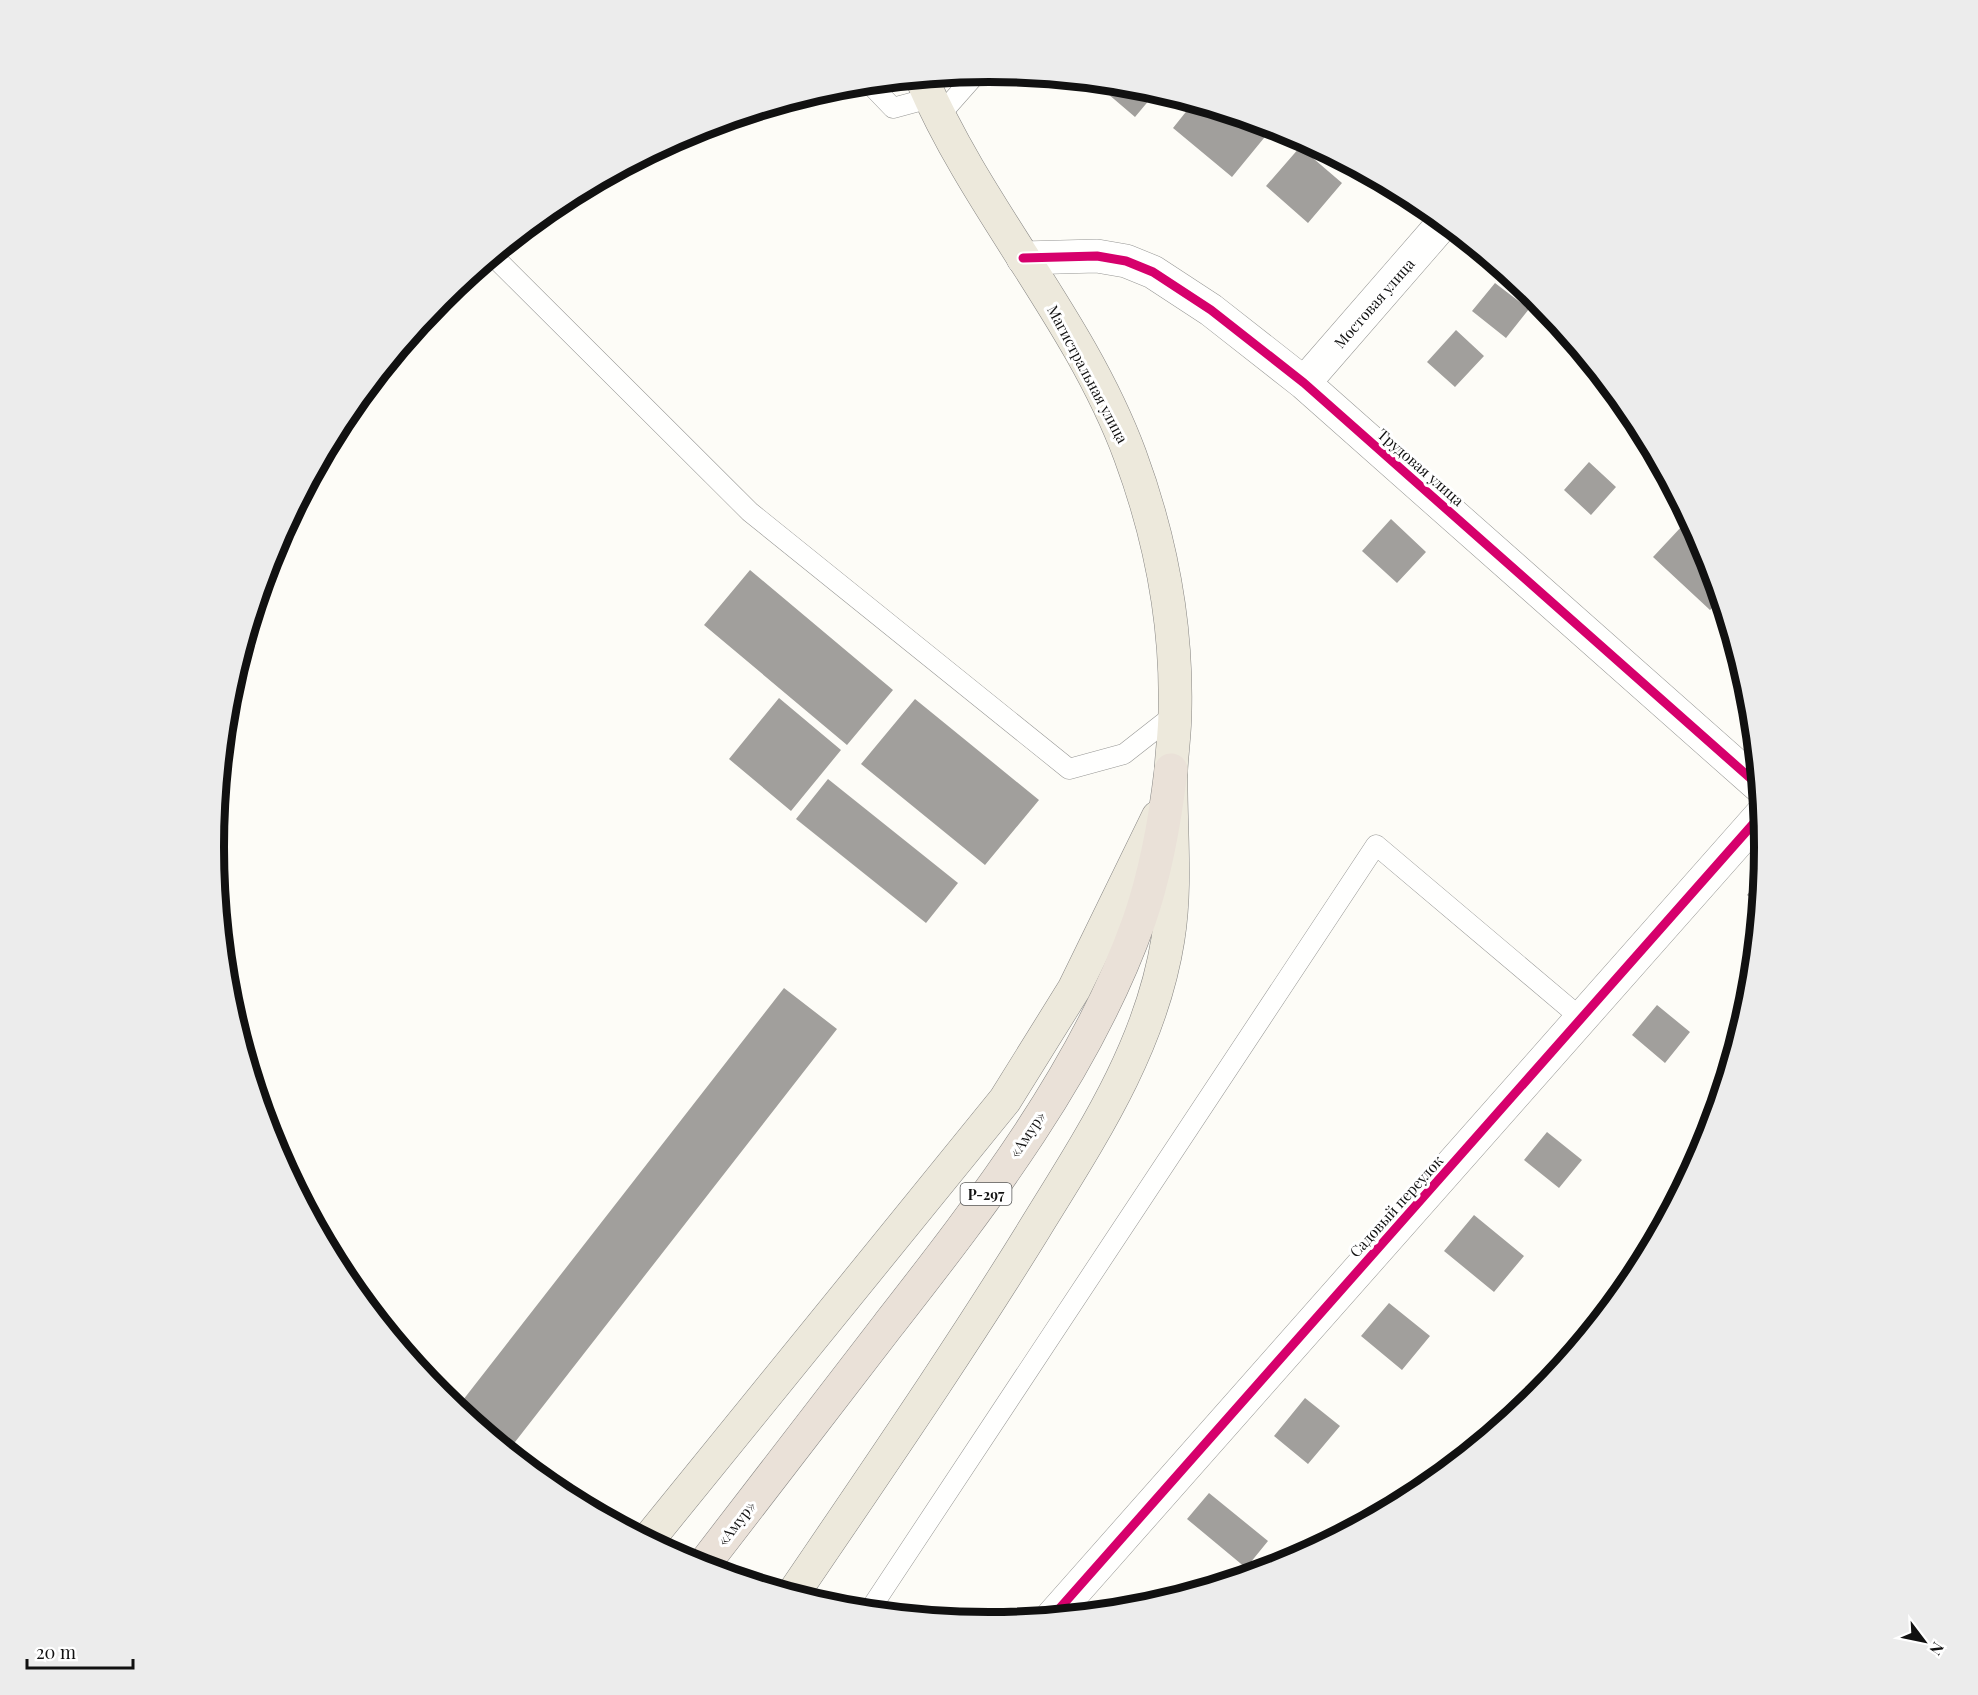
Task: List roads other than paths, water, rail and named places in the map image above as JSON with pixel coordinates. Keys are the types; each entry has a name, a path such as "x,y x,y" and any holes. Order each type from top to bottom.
{"highway":[{"name":"«Амур»","path":"708,1559 937,1263 1032,1126 1080,1048 1122,964 1139,920 1165,826 1171,770"}],"main road":[{"name":"Магистральная улица","path":"930,98 1107,405 1129,452 1144,497 1169,606 1175,714 1171,770"},
{"path":"652,1535 1005,1100 1074,989 1115,903 1142,855 1156,824 1171,770"},
{"path":"797,1588 964,1340 1080,1156 1105,1114 1143,1033 1168,941 1173,900 1171,770"}],"street":[{"name":"Мостовая улица","path":"1304,383 1438,229"},
{"name":"Трудовая улица","path":"1023,258 1097,256 1125,261 1153,272 1211,310 1304,383 1750,778"},
{"name":"Садовый переулок","path":"1059,1609 1753,825"}],"lane":[{"path":"877,91 893,108 930,98 958,83"},
{"path":"498,261 750,512 1069,769 1124,754 1175,714"},
{"path":"874,1604 1376,845 1582,1019"}]}
